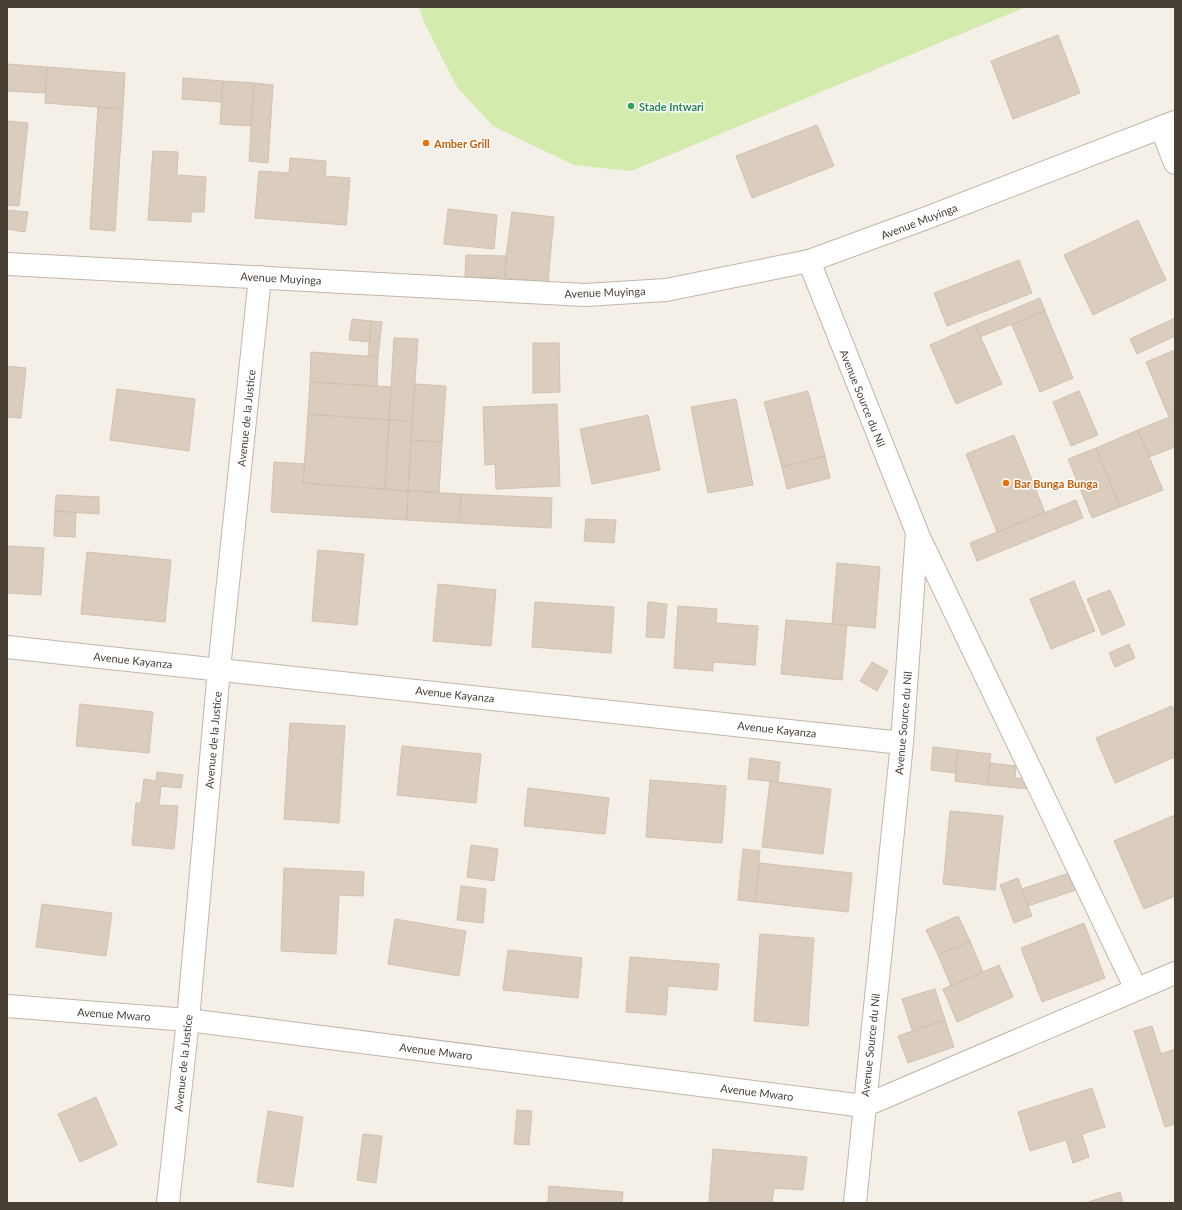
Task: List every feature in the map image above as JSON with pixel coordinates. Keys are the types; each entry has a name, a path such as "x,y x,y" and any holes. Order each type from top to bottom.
{"street":[{"path":"1168,125 1175,163"},
{"name":"Avenue Muyinga","path":"7,264 585,295 666,290 809,261 1168,125"},
{"name":"Avenue Source du Nil","path":"809,261 917,532 902,743 855,1203"},
{"name":"Avenue de la Justice","path":"168,1203 188,1020 219,669 260,277"},
{"path":"917,532 1136,989"},
{"name":"Avenue Kayanza","path":"7,647 902,743"},
{"path":"864,1106 1175,973"},
{"name":"Avenue Mwaro","path":"7,1006 188,1020 864,1106"}],"green space":[{"name":"Stade Intwari","path":"419,7 1026,7 631,171 574,165 493,126 457,87 424,22"}],"building":[{"path":"1058,35 1080,93 1013,119 991,61"},
{"path":"7,64 47,67 45,93 7,91"},
{"path":"47,67 125,73 123,109 45,103"},
{"path":"183,78 223,81 221,102 182,99"},
{"path":"223,81 254,83 251,126 220,124"},
{"path":"254,83 273,85 268,163 249,161"},
{"path":"98,107 123,109 115,231 90,229"},
{"path":"7,121 28,123 19,206 7,205"},
{"path":"817,125 834,166 752,198 736,156"},
{"path":"153,151 178,152 177,175 206,177 204,212 191,212 191,222 148,220"},
{"path":"290,158 326,161 325,176 350,178 346,225 255,218 259,171 289,173"},
{"path":"448,209 497,215 494,249 444,244"},
{"path":"7,210 28,212 25,232 7,229"},
{"path":"512,212 554,217 548,282 505,278 506,256"},
{"path":"1138,220 1166,280 1093,315 1064,255"},
{"path":"466,255 506,256 505,278 465,277"},
{"path":"1019,260 1032,293 947,326 934,293"},
{"path":"1040,298 1045,311 980,337 975,325"},
{"path":"1045,311 1073,378 1040,392 1012,325"},
{"path":"1175,318 1175,336 1137,354 1130,339"},
{"path":"352,319 371,321 370,342 349,340"},
{"path":"371,321 382,322 378,357 368,356"},
{"path":"975,325 1002,384 956,404 930,345"},
{"path":"394,338 418,339 412,421 389,420"},
{"path":"533,343 559,343 560,392 533,393"},
{"path":"1175,350 1175,447 1149,457 1138,430 1169,417 1146,362"},
{"path":"311,352 378,357 377,386 310,382"},
{"path":"7,366 26,368 21,418 7,417"},
{"path":"310,382 391,387 389,420 308,414"},
{"path":"415,384 446,386 442,442 411,440"},
{"path":"117,389 195,399 189,451 110,440"},
{"path":"808,391 825,456 782,467 764,402"},
{"path":"1079,391 1098,435 1071,446 1053,402"},
{"path":"736,399 753,485 708,493 691,407"},
{"path":"557,404 560,486 496,489 495,464 485,465 483,407"},
{"path":"308,414 389,420 385,489 303,483"},
{"path":"648,415 660,470 592,484 580,429"},
{"path":"389,420 412,421 408,491 385,489"},
{"path":"1138,430 1163,490 1120,507 1096,448"},
{"name":"Bar Bunga Bunga","path":"1014,435 1045,513 997,532 966,454"},
{"path":"411,440 442,442 439,492 408,491"},
{"path":"1096,448 1120,507 1092,518 1068,459"},
{"path":"825,456 830,478 787,489 782,467"},
{"path":"274,462 305,464 303,483 408,491 407,520 271,512"},
{"path":"408,491 461,494 459,523 407,520"},
{"path":"461,494 552,498 551,528 459,523"},
{"path":"56,495 99,497 99,514 55,511"},
{"path":"1076,500 1083,518 977,561 970,543"},
{"path":"55,511 76,512 75,537 54,536"},
{"path":"586,519 616,520 614,543 584,541"},
{"path":"7,546 44,548 41,595 7,593"},
{"path":"318,550 364,554 357,625 312,621"},
{"path":"87,552 171,560 165,622 81,614"},
{"path":"837,563 880,567 875,628 832,624"},
{"path":"1074,581 1095,631 1051,649 1030,599"},
{"path":"438,584 496,590 491,646 433,641"},
{"path":"1110,590 1125,625 1102,635 1087,599"},
{"path":"535,602 614,607 611,653 532,647"},
{"path":"648,602 667,604 664,638 646,637"},
{"path":"678,606 717,609 716,623 758,626 755,665 713,662 713,671 674,668"},
{"path":"786,620 847,625 842,680 781,674"},
{"path":"1129,644 1135,658 1115,667 1109,653"},
{"path":"872,662 888,671 877,691 860,681"},
{"path":"80,704 153,712 149,753 76,746"},
{"path":"1172,706 1175,713 1175,757 1115,783 1096,738"},
{"path":"290,723 345,726 339,823 284,819"},
{"path":"402,746 481,754 476,803 397,795"},
{"path":"933,747 958,750 955,773 931,770"},
{"path":"958,750 991,754 987,785 955,781"},
{"path":"750,758 780,762 778,782 748,779"},
{"path":"990,763 1016,766 1015,778 1028,779 1027,789 987,785"},
{"path":"157,772 183,775 181,788 161,786 159,805 178,806 174,849 132,845 136,803 141,803 144,779 156,781"},
{"path":"650,780 726,786 722,843 646,837"},
{"path":"770,781 831,789 823,854 762,847"},
{"path":"528,788 609,798 605,834 524,826"},
{"path":"950,811 1003,816 995,890 943,884"},
{"path":"1175,815 1175,896 1144,909 1114,841"},
{"path":"471,845 498,849 494,881 467,877"},
{"path":"743,849 760,851 755,902 738,900"},
{"path":"759,863 852,873 848,912 755,902"},
{"path":"284,868 364,872 363,896 339,895 336,954 281,951"},
{"path":"1072,872 1079,889 1028,906 1022,889"},
{"path":"1018,878 1032,916 1014,923 1000,885"},
{"path":"461,886 486,889 483,923 457,920"},
{"path":"42,904 112,913 106,956 36,947"},
{"path":"958,916 970,941 938,955 926,930"},
{"path":"395,919 466,931 459,976 388,964"},
{"path":"1084,923 1105,978 1042,1002 1021,948"},
{"path":"760,934 814,938 808,1026 754,1021"},
{"path":"970,941 983,972 951,986 938,955"},
{"path":"508,950 582,958 578,998 503,990"},
{"path":"630,957 719,964 717,990 668,986 666,1015 626,1012"},
{"path":"999,965 1013,997 957,1022 943,989"},
{"path":"935,989 945,1020 912,1030 902,999"},
{"path":"945,1020 954,1047 908,1063 898,1036"},
{"path":"1152,1026 1161,1054 1175,1049 1175,1124 1165,1127 1134,1031"},
{"path":"1092,1088 1105,1127 1082,1134 1089,1157 1073,1163 1066,1140 1030,1151 1018,1112"},
{"path":"96,1097 117,1145 80,1162 58,1114"},
{"path":"517,1110 532,1111 529,1145 514,1144"},
{"path":"268,1111 303,1117 293,1187 257,1182"},
{"path":"363,1134 382,1136 376,1183 357,1180"},
{"path":"713,1149 807,1157 803,1190 774,1188 772,1203 709,1203"},
{"path":"549,1186 623,1192 622,1203 548,1203"},
{"path":"1120,1192 1123,1203 1085,1203"}],"place":[{"name":"Stade Intwari","path":"631,106"},
{"name":"Amber Grill","path":"426,143"},
{"name":"Bar Bunga Bunga","path":"1006,483"}]}
